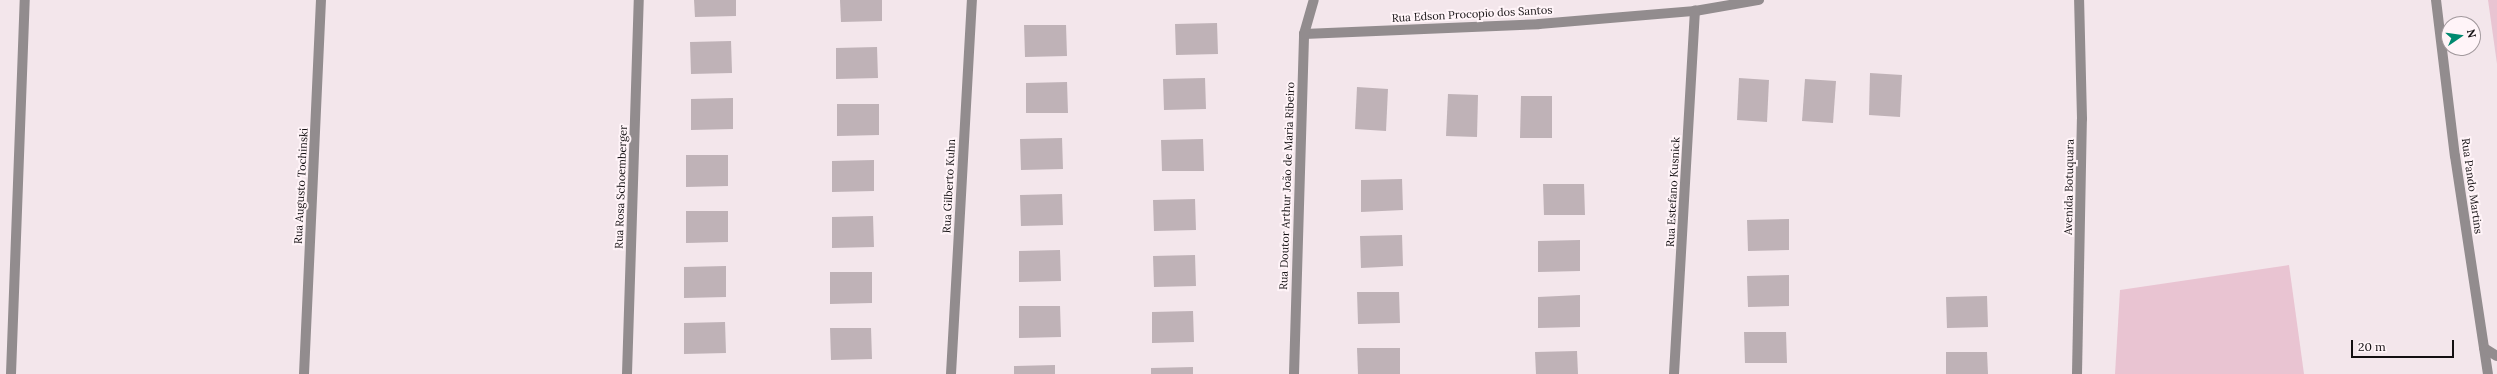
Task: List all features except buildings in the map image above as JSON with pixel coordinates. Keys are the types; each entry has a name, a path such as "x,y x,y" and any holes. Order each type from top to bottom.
{"street":[{"path":"11,374 25,0"},
{"name":"Rua Augusto Tochinski","path":"304,374 321,0"},
{"name":"Rua Rosa Schoemberger","path":"627,374 639,0"},
{"name":"Rua Gilberto Kuhn","path":"951,374 972,0"},
{"name":"Rua Doutor Arthur João de Maria Ribeiro","path":"1294,374 1304,34 1314,0"},
{"name":"Rua Edson Procopio dos Santos","path":"1304,34 1539,24 1695,11 1759,0"},
{"name":"Avenida Botuquara","path":"2077,374 2082,119 2079,0"},
{"name":"Rua Pando Martins","path":"2436,0 2455,156 2488,374"},
{"name":"Rua Estefano Kusnick","path":"1674,374 1695,11"},
{"path":"2484,348 2497,356"}],"shaded area":[{"path":"2488,0 2497,0 2497,64"},
{"path":"2289,265 2304,374 2115,374 2120,290"}]}
